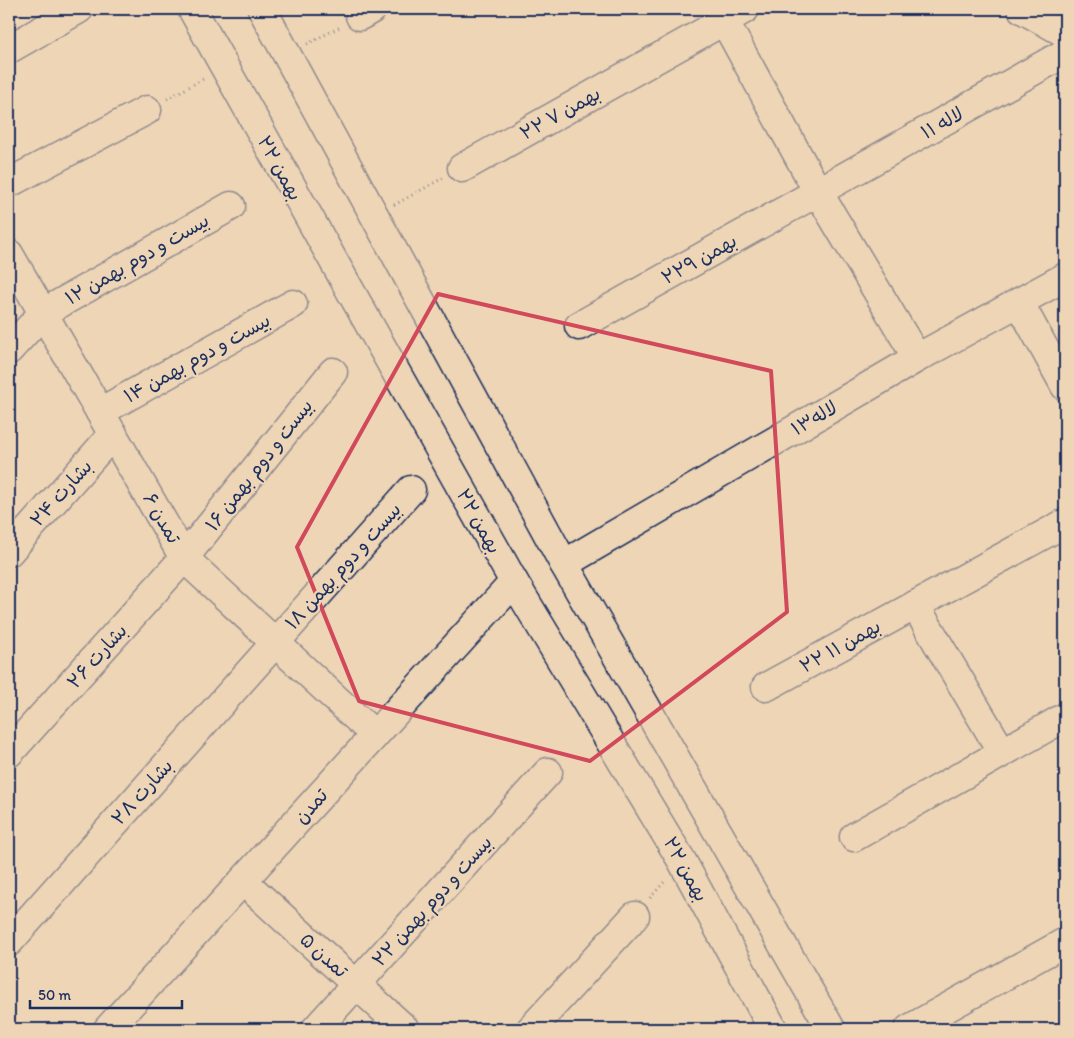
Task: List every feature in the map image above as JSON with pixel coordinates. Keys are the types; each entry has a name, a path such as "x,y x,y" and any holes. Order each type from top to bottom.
{"street":[{"path":"9,49 79,9"},
{"name":"۲۲ بهمن","path":"192,9 514,582 682,861 773,1029"},
{"path":"262,9 373,217 564,564 831,1029"},
{"path":"1022,9 1058,22"},
{"path":"735,15 818,192 918,358"},
{"name":"۲۲ بهمن ۷","path":"462,168 735,15"},
{"name":"لاله ۱۱","path":"818,192 1065,53"},
{"path":"9,183 147,110"},
{"name":"۲۲بهمن ۹","path":"579,326 818,192"},
{"name":"بیست و دوم بهمن ۱۲","path":"9,350 43,313 230,206"},
{"name":"تمدن ۶","path":"9,254 184,558 376,735"},
{"name":"لاله۱۳","path":"564,564 918,358 1065,277"},
{"path":"1018,302 1056,348 1065,386"},
{"name":"بیست و دوم بهمن ۱۴","path":"107,423 293,304"},
{"name":"بیست و دوم بهمن ۱۶","path":"184,558 333,372"},
{"name":"بشارت ۲۴","path":"9,552 107,423"},
{"name":"بیست و دوم بهمن ۱۸","path":"275,642 412,490"},
{"name":"۲۲ بهمن ۱۱","path":"766,687 1065,523"},
{"name":"بشارت ۲۶","path":"9,753 184,558"},
{"name":"تمدن","path":"108,1029 514,582"},
{"path":"915,605 1002,752"},
{"name":"بشارت ۲۸","path":"9,942 275,642"},
{"path":"854,837 1002,752 1062,725"},
{"name":"بیست و دوم بهمن ۲۲","path":"316,1029 357,986 548,772"},
{"name":"تمدن ۵","path":"243,881 405,1029"},
{"path":"531,1029 635,916"},
{"path":"908,1029 1065,942"}],"path":[{"path":"287,55 366,12"},
{"path":"147,110 224,67"},
{"path":"373,217 462,168"},
{"path":"635,916 682,861"}],"highlighted area":[{"path":"438,294 771,371 787,612 590,761 359,701 297,547"}]}
